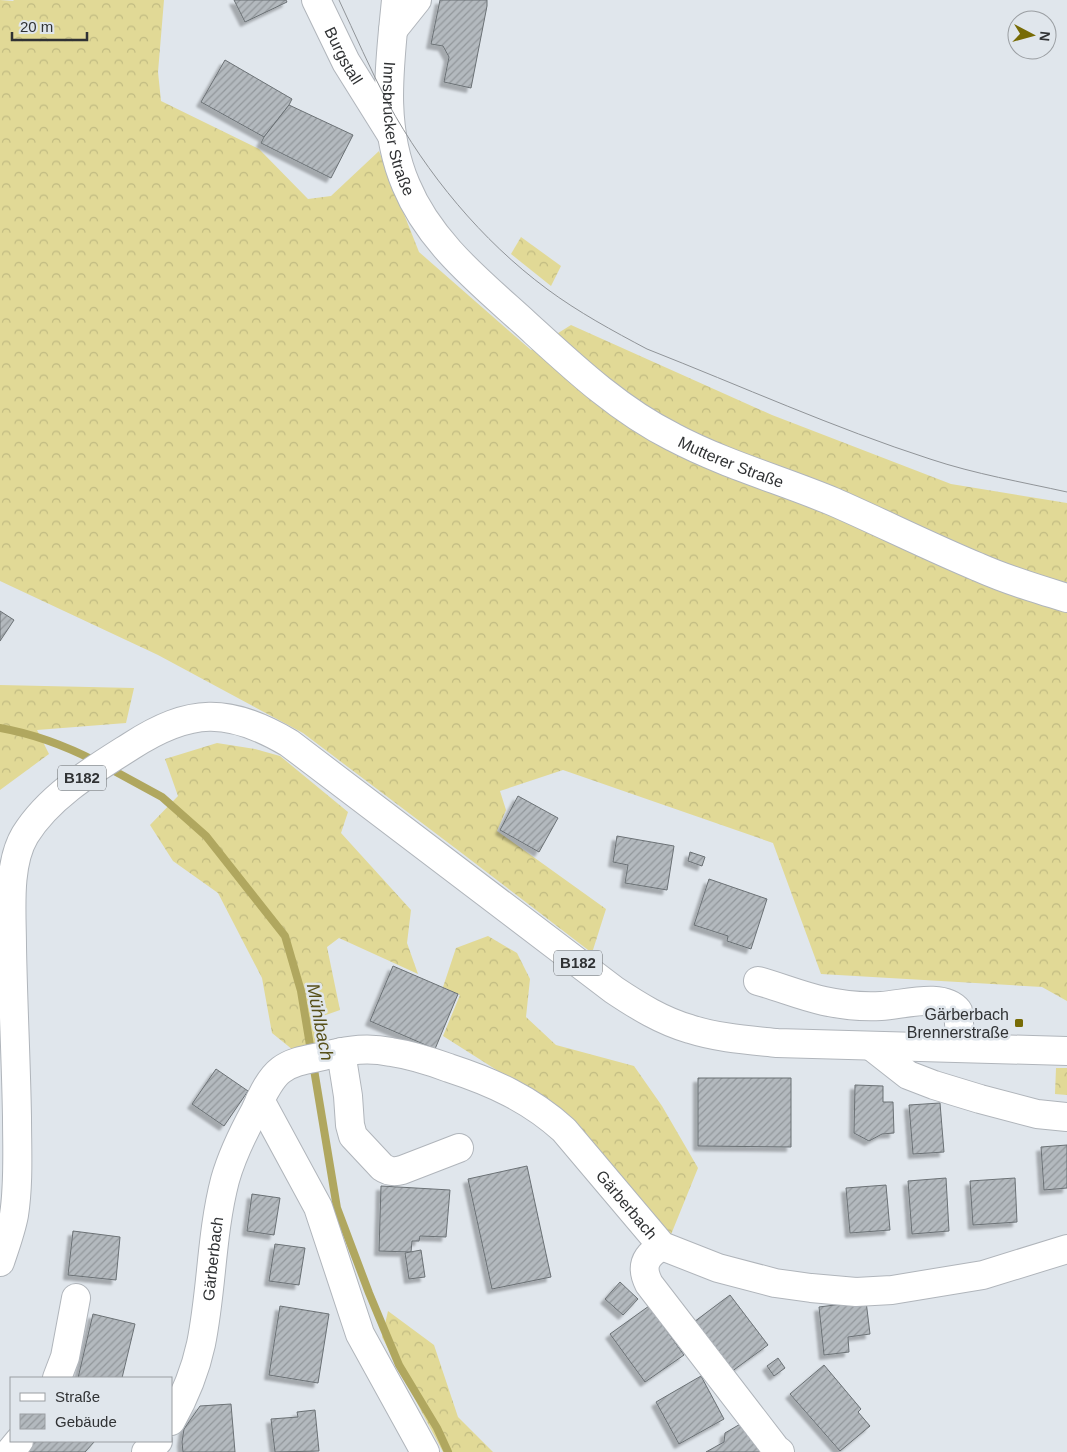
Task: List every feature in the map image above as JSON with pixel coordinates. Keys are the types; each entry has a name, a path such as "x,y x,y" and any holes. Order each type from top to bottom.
{"main road":[{"name":"Burgstall","path":"316,0 346,62 391,134"},
{"name":"Innsbrucker Straße","path":"396,0 389,68 388,103 391,134 406,185 428,225 445,248"},
{"path":"393,30 417,0"},
{"name":"Mutterer Straße","path":"445,248 573,367 624,407 674,438 835,503 980,568 1015,582 1067,598"},
{"name":"B182","path":"0,1262 14,1216 17,1187 6,895 24,836 62,793 94,769 151,733 193,717 215,716 234,718 271,732 289,743 614,990 670,1022 708,1034 777,1043 1067,1051"},
{"path":"758,981 824,1001 855,1005 883,1006 930,1001 948,1003 958,1011 961,1048"},
{"path":"871,1046 908,1075 934,1085 980,1100 1037,1114 1067,1117"},
{"name":"Gärberbach","path":"172,1419 184,1397 197,1362 207,1308 214,1237 225,1181 238,1145 260,1100 281,1070 298,1061 333,1054 366,1049 403,1054 482,1079 526,1100 564,1130 662,1246 718,1268 774,1283 856,1292 892,1290 983,1275 1067,1249"},
{"path":"333,1054 347,1088 350,1125 353,1136 382,1167 394,1172 460,1148"},
{"path":"260,1100 318,1207 360,1334 425,1452"},
{"path":"662,1246 650,1255 643,1270 649,1284 778,1451"},
{"path":"57,1377 64,1357 76,1298"},
{"path":"10,1452 19,1442"}],"green space":[{"path":"0,0 164,0 158,72 161,101 259,149 308,199 331,196 379,151 419,252 531,350 571,325 772,415 951,484 1067,503 1067,1001 1042,987 821,974 773,843 563,770 500,791 506,810 497,831 606,909 592,953 303,733 158,655 0,581"},
{"path":"521,237 561,266 551,286 511,254"},
{"path":"0,685 134,688 126,723 37,730 49,754 0,790"},
{"path":"217,743 255,749 280,756 348,812 341,833 411,910 407,943 418,974 339,938 327,947 340,1010 323,1016 328,1043 293,1050 272,1033 262,978 218,893 173,861 150,825 178,796 165,759"},
{"path":"488,936 517,953 530,979 526,1017 556,1045 634,1066 662,1106 698,1168 670,1237 536,1095 443,1036 460,995 443,987 456,948"},
{"path":"1056,1068 1067,1068 1067,1095 1055,1094"},
{"path":"388,1311 434,1345 458,1417 493,1452 443,1452 382,1337"}],"building":[{"path":"234,0 286,0 287,2 245,22"},
{"path":"440,0 487,0 471,88 444,82 449,57 443,46 431,44"},
{"path":"225,60 292,99 264,137 201,102"},
{"path":"289,105 353,135 331,178 261,143"},
{"path":"0,611 14,620 0,641"},
{"path":"518,796 558,818 539,852 500,830"},
{"path":"617,836 674,846 667,890 625,883 628,865 613,862"},
{"path":"690,852 705,857 702,866 688,861"},
{"path":"709,879 767,899 751,949 727,941 728,936 694,925"},
{"path":"393,966 458,994 435,1049 370,1021"},
{"path":"216,1069 248,1091 224,1126 192,1104"},
{"path":"698,1078 791,1078 791,1147 698,1146"},
{"path":"855,1085 883,1086 883,1102 893,1102 894,1133 882,1134 869,1141 854,1133"},
{"path":"940,1103 944,1152 913,1154 909,1105"},
{"path":"1067,1145 1067,1188 1044,1190 1041,1147"},
{"path":"527,1166 551,1277 492,1289 468,1179"},
{"path":"946,1178 949,1231 912,1234 908,1181"},
{"path":"1015,1178 1017,1222 973,1225 970,1181"},
{"path":"886,1185 890,1230 850,1233 846,1188"},
{"path":"381,1186 450,1190 446,1237 420,1236 419,1241 412,1241 411,1252 379,1251"},
{"path":"252,1194 280,1198 274,1235 247,1231"},
{"path":"73,1231 120,1237 116,1280 68,1275"},
{"path":"275,1244 305,1248 299,1285 269,1281"},
{"path":"421,1250 425,1277 409,1279 405,1253"},
{"path":"620,1282 638,1299 623,1315 605,1299"},
{"path":"730,1295 768,1345 731,1372 694,1322"},
{"path":"866,1301 870,1334 848,1337 849,1352 824,1355 819,1307"},
{"path":"280,1306 329,1314 318,1383 269,1375"},
{"path":"649,1306 684,1355 645,1382 610,1334"},
{"path":"93,1314 135,1324 122,1377 78,1377"},
{"path":"778,1358 785,1368 774,1376 767,1366"},
{"path":"824,1365 861,1409 858,1412 870,1426 840,1451 790,1394"},
{"path":"701,1376 724,1419 679,1444 656,1402"},
{"path":"231,1404 235,1452 183,1452 184,1429 200,1406"},
{"path":"315,1410 319,1451 275,1452 271,1419 298,1417 297,1412"},
{"path":"742,1423 763,1452 706,1452 724,1442 725,1433"},
{"path":"33,1442 94,1442 85,1452 24,1452"}],"waterway":[{"name":"Mühlbach","path":"0,728 50,741 97,762"},
{"name":"Mühlbach","path":"107,767 162,797 206,836 285,936 301,991 337,1208 399,1365 437,1428 448,1452"}],"tram line":[{"path":"339,0 388,103 420,155 457,204 478,227 523,270 547,289 596,321 647,349 858,434 964,469 1067,492"}],"place":[{"name":"Gärberbach Brennerstraße","path":"1019,1023"}]}
